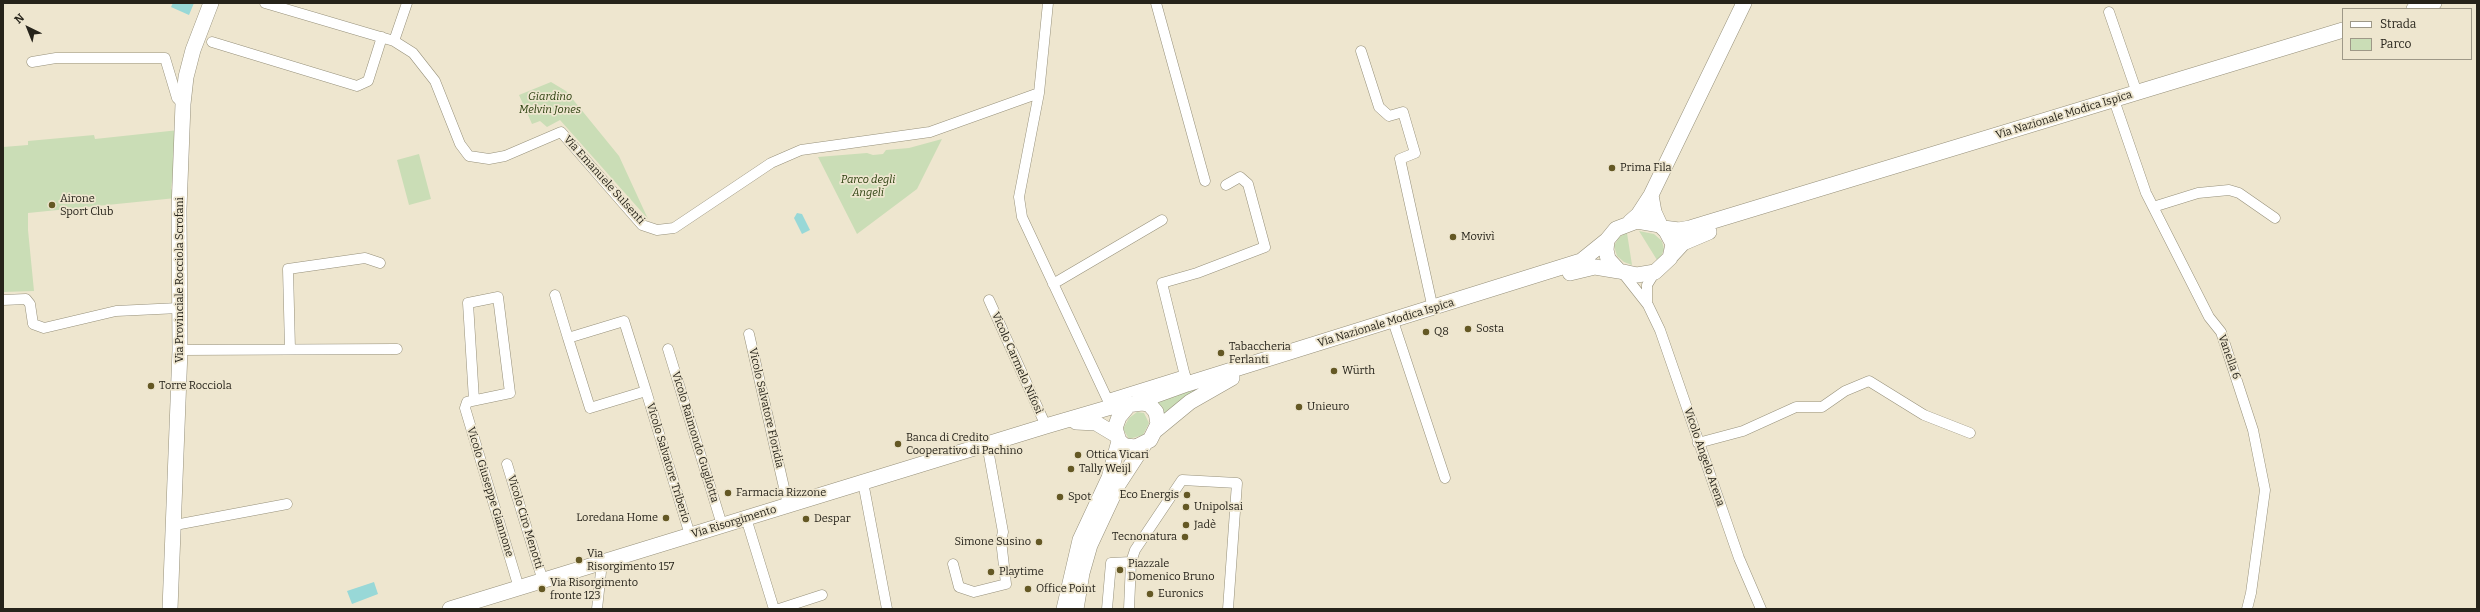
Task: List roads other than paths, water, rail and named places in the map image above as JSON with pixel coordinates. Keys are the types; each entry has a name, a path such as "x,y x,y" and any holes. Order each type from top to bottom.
{"main road":[{"name":"Via Provinciale Rocciola Scrofani","path":"170,609 175,525 180,350 179,308 183,104 186,77 193,50 211,3"},
{"path":"1491,290 1525,277 1581,261 1607,240 1616,229 1630,222 1638,215 1651,195 1744,3"},
{"path":"2415,7 2434,3"},
{"name":"Via Nazionale Modica Ispica","path":"1784,201 2342,30"},
{"path":"1651,195 1654,212 1673,244 1671,256"},
{"path":"1630,222 1645,221 1679,230 1784,201"},
{"path":"1491,290 1532,284 1584,268 1595,267 1620,271 1636,276 1655,272 1666,263 1683,243 1692,238 1729,226 1784,201"},
{"path":"1607,240 1606,250 1608,259 1620,271"},
{"name":"Via Nazionale Modica Ispica","path":"1280,356 1491,290"},
{"path":"1064,609 1080,540 1109,478 1118,438 1116,422 1132,404 1186,379 1280,356"},
{"path":"1076,609 1082,573 1090,545 1118,485 1144,445 1156,430 1203,394 1280,356"},
{"path":"1063,422 1110,403 1150,404 1156,412 1158,424 1156,430"},
{"path":"1063,422 1096,423 1131,447 1144,445"},
{"name":"Via Risorgimento","path":"450,609 862,482 1063,422"}],"street":[{"name":"Via Emanuele Sulsenti","path":"264,3 394,41 413,53 426,67 435,81 460,144 469,156 489,159 504,156 561,132 642,225 657,230 674,228 771,163 801,150 930,132 1039,92"},
{"path":"394,41 407,3"},
{"path":"1156,3 1205,181"},
{"path":"1050,4 1039,92 1019,197 1022,218 1110,403 1186,379 1162,283 1197,273 1265,246 1248,184 1240,177 1226,185"},
{"path":"2109,12 2137,93"},
{"path":"212,42 357,86 368,81 382,37"},
{"path":"1361,51 1380,108 1389,116 1403,112 1415,154 1400,159 1433,309"},
{"path":"32,62 56,58 165,58 177,98 183,104"},
{"name":"Vanella 6","path":"2114,100 2153,207 2208,317 2221,332 2255,437 2265,490 2251,594 2247,609"},
{"path":"2153,207 2198,193 2229,190 2239,193 2274,218"},
{"path":"1053,284 1162,220"},
{"path":"290,349 288,268 365,258 380,263"},
{"name":"Vicolo Angelo Arena","path":"1620,271 1648,305 1660,330 1739,558 1760,609"},
{"path":"1648,305 1646,292 1655,272"},
{"path":"555,295 568,338"},
{"path":"498,297 510,393 474,400 468,303 498,297"},
{"path":"3,300 26,299 30,304 33,324 44,328 116,311 179,308"},
{"name":"Vicolo Carmelo Nifosì","path":"989,300 1046,426"},
{"name":"Vicolo Salvatore Triberio","path":"646,391 590,408 568,338 624,321 646,391 690,535"},
{"path":"1393,321 1445,478"},
{"name":"Vicolo Salvatore Floridia","path":"749,334 788,505"},
{"path":"180,350 397,349"},
{"name":"Vicolo Raimondo Gugliotta","path":"668,349 722,525"},
{"path":"1698,443 1743,431 1796,407 1822,407 1845,391 1868,381 1924,415 1970,434"},
{"name":"Vicolo Giuseppe Giannone","path":"474,400 467,402 465,408 519,588"},
{"path":"953,564 959,587 974,592 1006,584 1001,540 1003,532 987,444"},
{"name":"Vicolo Ciro Menotti","path":"507,464 542,581"},
{"path":"1129,609 1131,562 1135,550 1182,480 1237,483 1228,609"},
{"path":"862,482 887,609"},
{"path":"175,525 287,504"},
{"path":"746,518 774,609"},
{"path":"597,609 602,562"},
{"path":"1107,609 1111,563 1131,562"},
{"path":"779,609 822,595"}],"water":[{"path":"173,3 194,3 189,15 171,7"},
{"path":"797,213 802,214 810,230 802,234 794,218"},
{"path":"374,582 378,594 352,604 347,591"}],"place":[{"name":"Prima Fila","path":"1612,168"},
{"name":"Airone Sport Club","path":"52,205"},
{"name":"Movivì","path":"1453,237"},
{"name":"Sosta","path":"1468,329"},
{"name":"Q8","path":"1426,332"},
{"name":"Tabaccheria Ferlanti","path":"1221,353"},
{"name":"Würth","path":"1334,371"},
{"name":"Torre Rocciola","path":"151,386"},
{"name":"Unieuro","path":"1299,407"},
{"name":"Banca di Credito Cooperativo di Pachino","path":"898,444"},
{"name":"Ottica Vicari","path":"1078,455"},
{"name":"Tally Weijl","path":"1071,469"},
{"name":"Farmacia Rizzone","path":"728,493"},
{"name":"Eco Energis","path":"1187,495"},
{"name":"Spot","path":"1060,497"},
{"name":"Unipolsai","path":"1186,507"},
{"name":"Loredana Home","path":"666,518"},
{"name":"Despar","path":"806,519"},
{"name":"Jadè","path":"1186,525"},
{"name":"Tecnonatura","path":"1185,537"},
{"name":"Simone Susino","path":"1039,542"},
{"name":"Via Risorgimento 157","path":"579,560"},
{"name":"Piazzale Domenico Bruno","path":"1120,570"},
{"name":"Playtime","path":"991,572"},
{"name":"Via Risorgimento fronte 123","path":"542,589"},
{"name":"Office Point","path":"1028,589"},
{"name":"Euronics","path":"1150,594"}],"park label":[{"name":"Giardino Melvin Jones","path":"550,103"},
{"name":"Parco degli Angeli","path":"868,186"}]}
